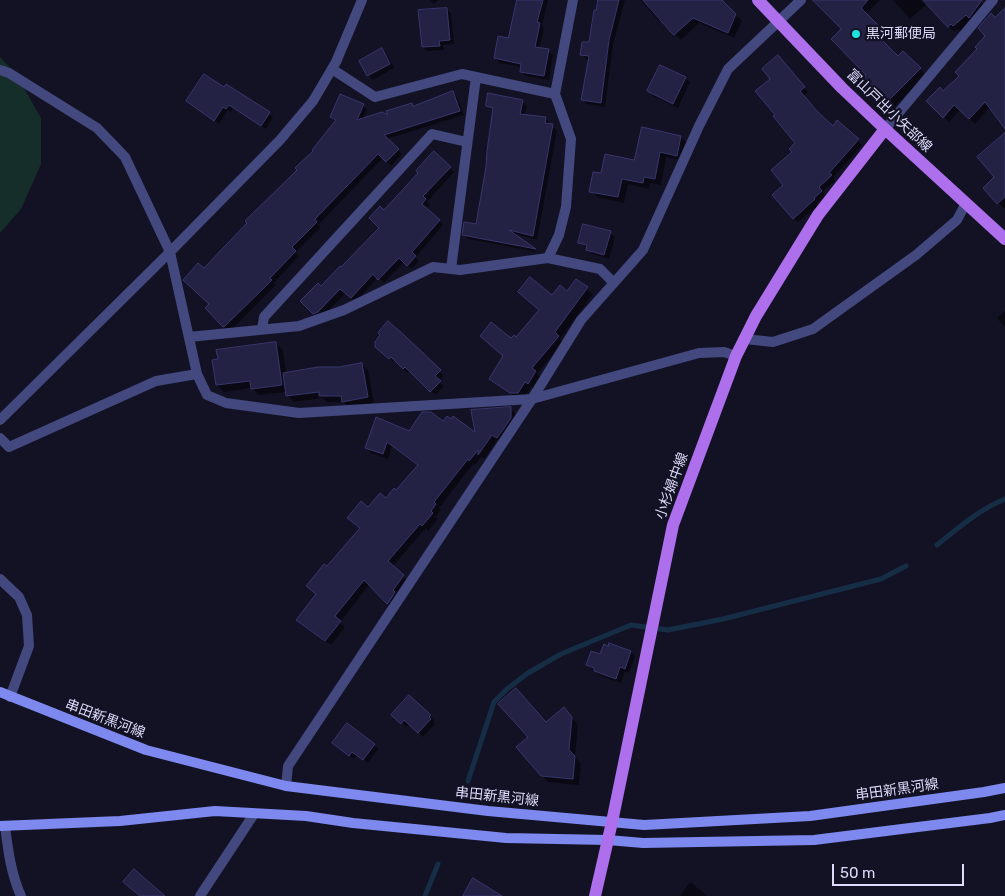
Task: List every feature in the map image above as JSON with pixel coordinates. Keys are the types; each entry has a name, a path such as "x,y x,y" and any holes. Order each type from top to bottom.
{"main road":[{"name":"富山戸出小矢部線","path":"758,0 842,88 1005,239"},
{"name":"小杉婦中線","path":"595,896 673,525 736,356 756,316 818,215 885,129"},
{"name":"串田新黒河線","path":"0,692 146,750 286,786 488,811 644,825 810,816 1005,788"},
{"path":"3,826 120,821 215,812 306,816 352,823 506,838 608,840 643,843 814,840 1005,815"}],"street":[{"path":"0,420 170,252 280,140 314,101 332,69 358,14 362,0"},
{"path":"548,258 559,235 566,207 571,139 556,94 573,0"},
{"path":"286,786 288,766 532,398 581,320 643,250 699,126 728,69 801,0"},
{"path":"885,129 993,0"},
{"path":"332,69 375,97 462,74 556,94"},
{"path":"0,70 8,73 96,128 125,157 170,252 198,374 208,395 226,403 299,413 532,398 698,353 724,352 736,356"},
{"path":"451,269 476,76"},
{"path":"262,329 264,316 432,134 468,142"},
{"path":"745,339 773,342 813,329 916,255 957,220 966,203"},
{"path":"189,337 299,326 344,310 434,267 460,270 548,258 600,268 614,283"},
{"path":"0,438 9,446 156,381 198,374"},
{"path":"0,579 18,597 27,615 29,646 10,697"},
{"path":"200,896 254,814"},
{"path":"3,826 15,883 21,896"}],"green space":[{"path":"0,57 16,74 41,118 41,164 21,209 0,233"}],"building":[{"path":"517,0 543,0 537,22 540,23 535,47 549,49 544,76 520,72 521,64 494,58 498,36 508,38"},
{"path":"598,0 619,0 609,40 601,103 581,100 589,56 580,55 582,42 589,42 594,10 596,10"},
{"path":"643,0 722,0 736,14 728,33 693,18 674,35"},
{"path":"813,0 868,0 861,8 883,30 877,35 898,56 903,51 921,68 884,105 860,81 866,75 831,39 841,29"},
{"path":"923,0 982,0 969,18 966,15 953,26 951,24 948,27"},
{"path":"447,8 450,40 439,41 440,46 422,47 418,10"},
{"path":"1005,8 1005,129 985,102 969,119 954,105 943,118 926,101 940,87 943,91 959,76 955,72 977,49 975,47 985,36 978,28 991,13 995,17"},
{"path":"382,48 390,64 367,76 359,61"},
{"path":"778,55 805,87 800,91 817,111 833,126 837,120 859,139 829,173 832,175 819,187 822,191 793,219 772,195 783,185 771,170 792,152 789,149 795,143 755,91 770,79 762,69"},
{"path":"660,65 686,77 673,104 647,91"},
{"path":"204,74 224,87 226,84 270,112 261,126 229,105 226,109 223,107 214,121 186,101"},
{"path":"453,91 460,111 384,135 399,149 386,162 378,154 315,219 317,222 292,247 296,251 270,278 272,280 225,326 223,327 205,308 209,304 183,280 198,263 204,268 247,223 245,221 297,170 295,168 313,151 336,120 330,117 340,94 364,104 357,120 382,112 388,115 386,111 412,103 413,106"},
{"path":"488,93 523,100 520,114 546,117 545,123 553,124 533,236 509,230 536,249 462,235 464,222 476,224 486,167 493,108 486,106"},
{"path":"642,127 681,136 677,156 660,152 655,179 644,177 643,183 622,179 618,197 589,192 593,172 601,173 605,154 634,160"},
{"path":"1005,133 1005,197 997,204 983,188 994,177 977,157"},
{"path":"434,151 451,167 423,196 426,199 422,204 440,220 412,252 416,256 407,266 399,258 378,280 373,274 351,298 340,289 318,312 313,314 300,301 318,283 321,286 379,228 369,218 380,206 384,210 418,173 416,171"},
{"path":"583,224 611,231 604,255 586,250 587,245 578,243"},
{"path":"530,277 552,295 560,285 567,291 576,279 588,287 555,332 559,336 532,368 536,371 528,384 525,382 518,393 510,393 489,379 503,356 480,336 491,322 511,338 514,335 516,337 539,310 518,292"},
{"path":"388,321 441,370 435,376 441,381 430,392 405,367 403,369 391,357 389,359 375,347 375,342 380,335 378,333"},
{"path":"276,342 282,385 251,389 250,381 216,385 212,360 218,359 216,350"},
{"path":"362,363 368,397 342,402 341,396 319,396 319,392 286,396 283,373 318,367 339,367"},
{"path":"511,407 511,418 497,438 492,435 478,455 478,450 469,461 468,459 434,502 436,504 431,511 433,513 422,526 420,524 388,561 404,575 393,590 395,592 387,604 364,580 335,616 341,621 325,641 296,620 316,594 306,586 324,564 327,566 360,528 347,518 361,501 368,507 380,493 386,498 394,488 396,490 418,465 387,442 383,454 365,448 376,417 409,431 422,412 431,412 443,421 447,416 451,419 453,416 475,432 471,410"},
{"path":"609,643 631,651 625,669 620,667 616,679 594,671 594,668 586,665 591,651 600,654 604,644 608,646"},
{"path":"516,688 546,722 564,707 572,717 569,750 575,756 573,779 541,776 516,747 528,737 498,704"},
{"path":"409,695 431,715 429,717 431,719 418,733 404,720 401,724 391,715"},
{"path":"347,723 375,744 363,760 352,752 349,756 332,743"},
{"path":"134,869 165,896 140,896 123,882"},
{"path":"473,878 502,896 463,896"}],"waterway":[{"path":"937,545 978,513 1005,499"},
{"path":"468,781 494,702 528,673 561,654 631,625 668,630 723,619 881,579 906,566"},
{"path":"425,896 438,864"}],"place":[{"name":"黒河郵便局","path":"856,34"}]}
